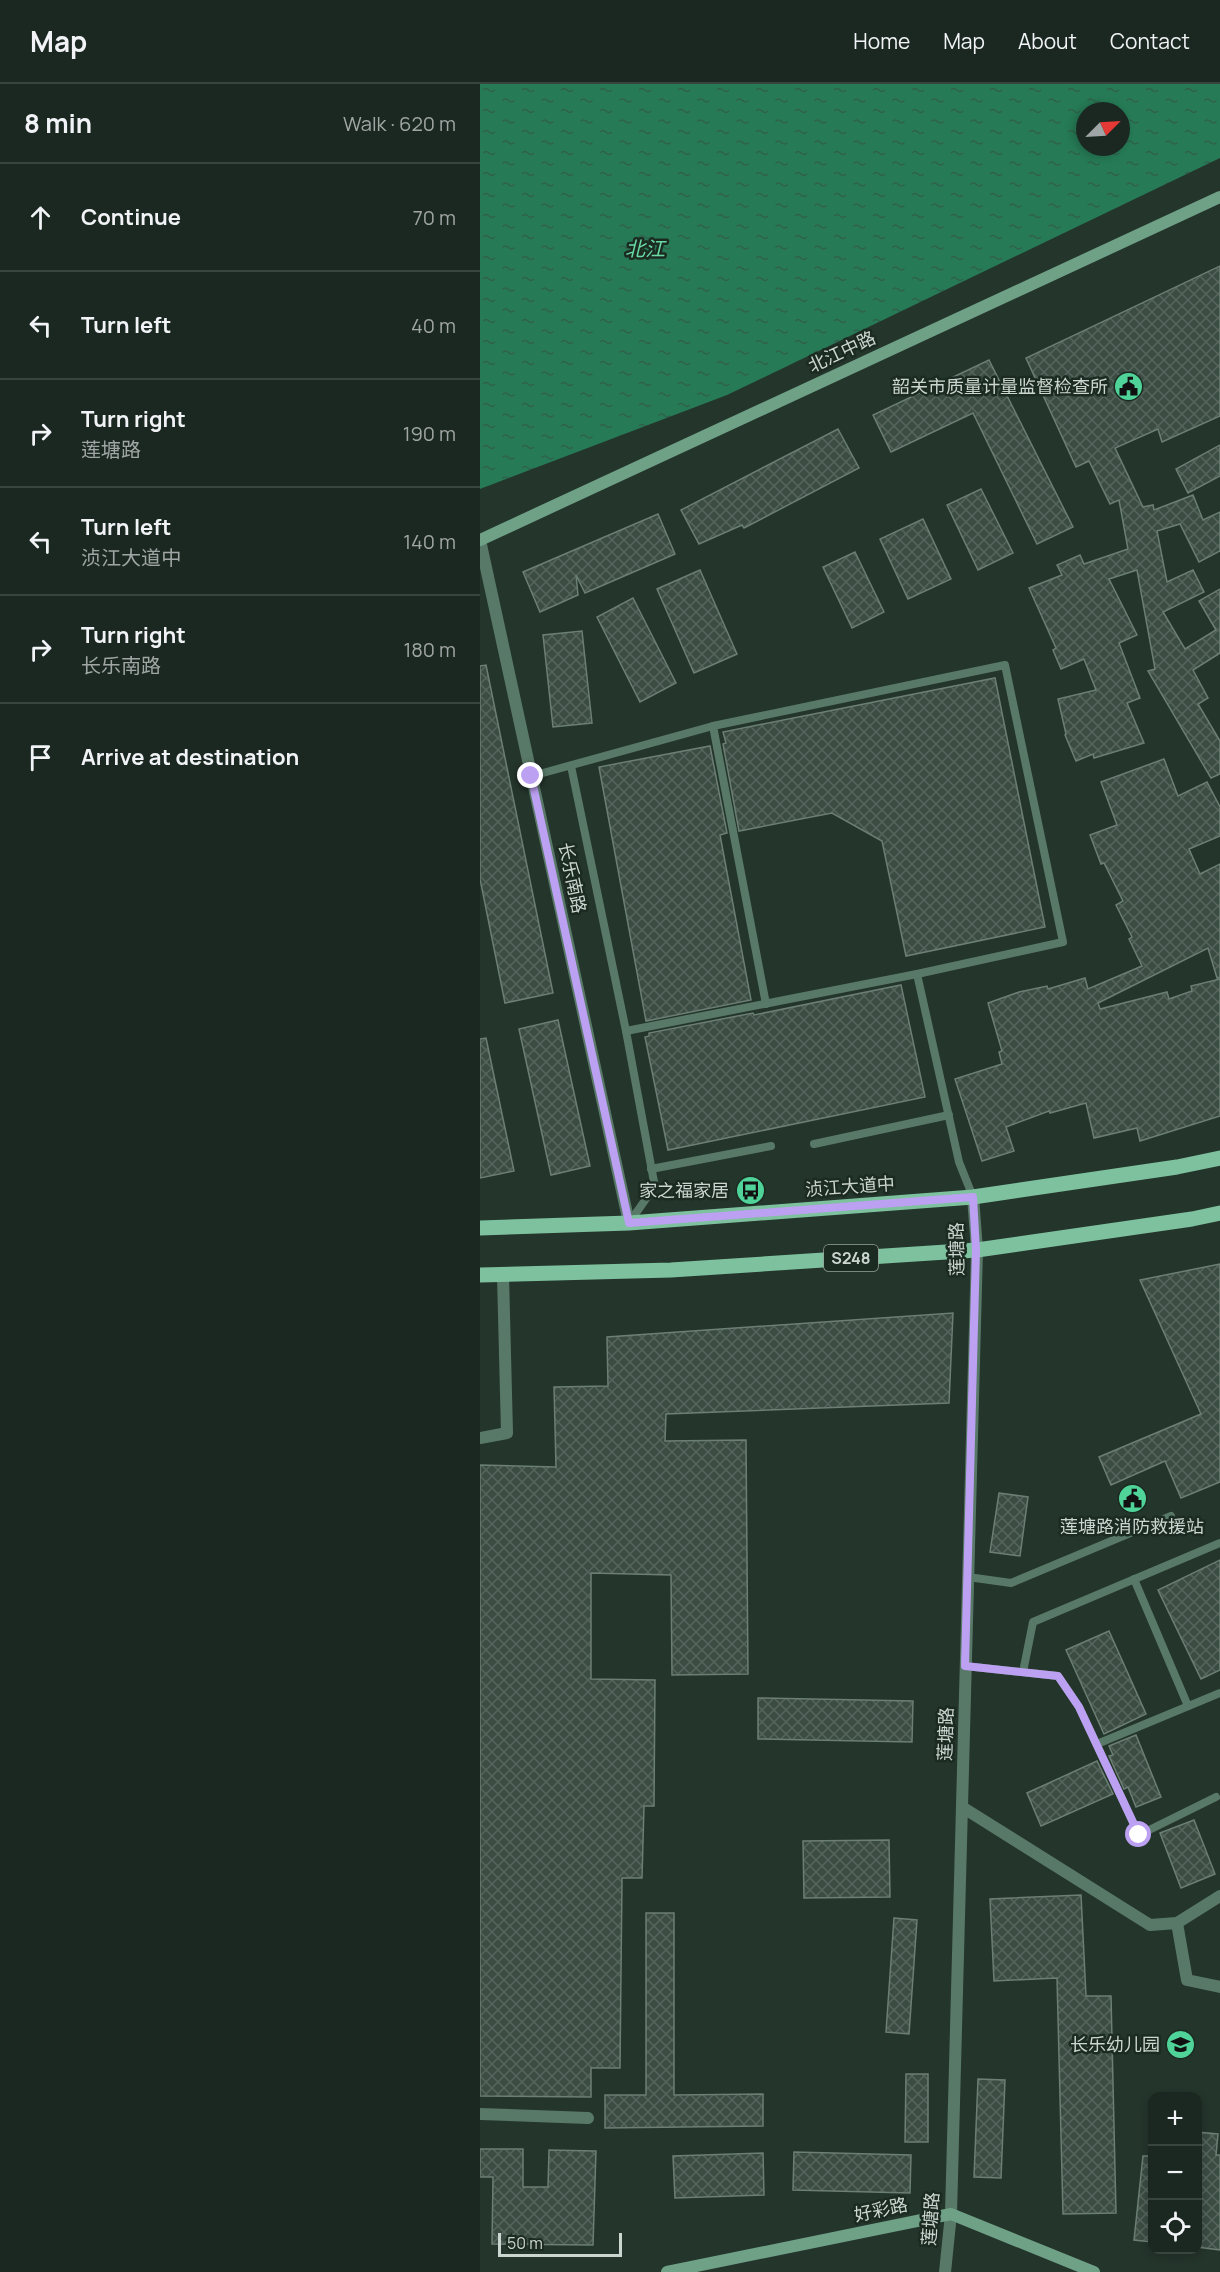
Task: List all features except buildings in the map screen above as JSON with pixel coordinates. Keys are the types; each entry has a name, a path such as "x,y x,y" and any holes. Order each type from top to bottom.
{"main road":[{"name":"浈江大道中","path":"480,1228 629,1223 973,1197 1177,1167 1220,1158"},
{"name":"S248","path":"480,1275 671,1270 976,1250 1220,1213"}],"street":[{"name":"北江中路","path":"480,540 1220,197"},
{"name":"长乐南路","path":"480,540 629,1223"},
{"name":"莲塘路","path":"945,2272 951,2214 968,1577 976,1250 973,1197"},
{"path":"480,1438 507,1433 503,1275"},
{"path":"962,1807 1150,1925 1177,1923 1220,1896"},
{"path":"1177,1923 1187,1980 1220,1988"},
{"path":"480,2114 588,2118"},
{"path":"951,2214 1094,2272"},
{"name":"好彩路","path":"667,2272 951,2214"}],"lane":[{"path":"531,776 713,726 1005,665 1063,942 918,974 626,1031"},
{"path":"713,726 766,1004"},
{"path":"571,766 626,1031 654,1182 648,1196 629,1223"},
{"path":"918,974 961,1167 973,1197"},
{"path":"814,1144 949,1115"},
{"path":"651,1169 771,1146"},
{"path":"968,1577 1011,1584 1171,1516"},
{"path":"1023,1672 1033,1622 1220,1543"},
{"path":"1134,1579 1188,1706"},
{"path":"965,1666 1058,1676 1079,1707 1139,1835 1216,1797"},
{"path":"1097,1744 1220,1693"}],"water":[{"name":"北江","path":"480,84 1220,84 1220,158 727,395 480,489"}],"place":[{"name":"韶关市质量计量监督检查所","path":"1129,387"},
{"name":"家之福家居","path":"750,1191"},
{"name":"莲塘路消防救援站","path":"1132,1498"},
{"name":"长乐幼儿园","path":"1181,2045"}],"route":[{"path":"531,776 629,1223 973,1197 976,1250 965,1666 1058,1676 1079,1707 1139,1835"}]}
